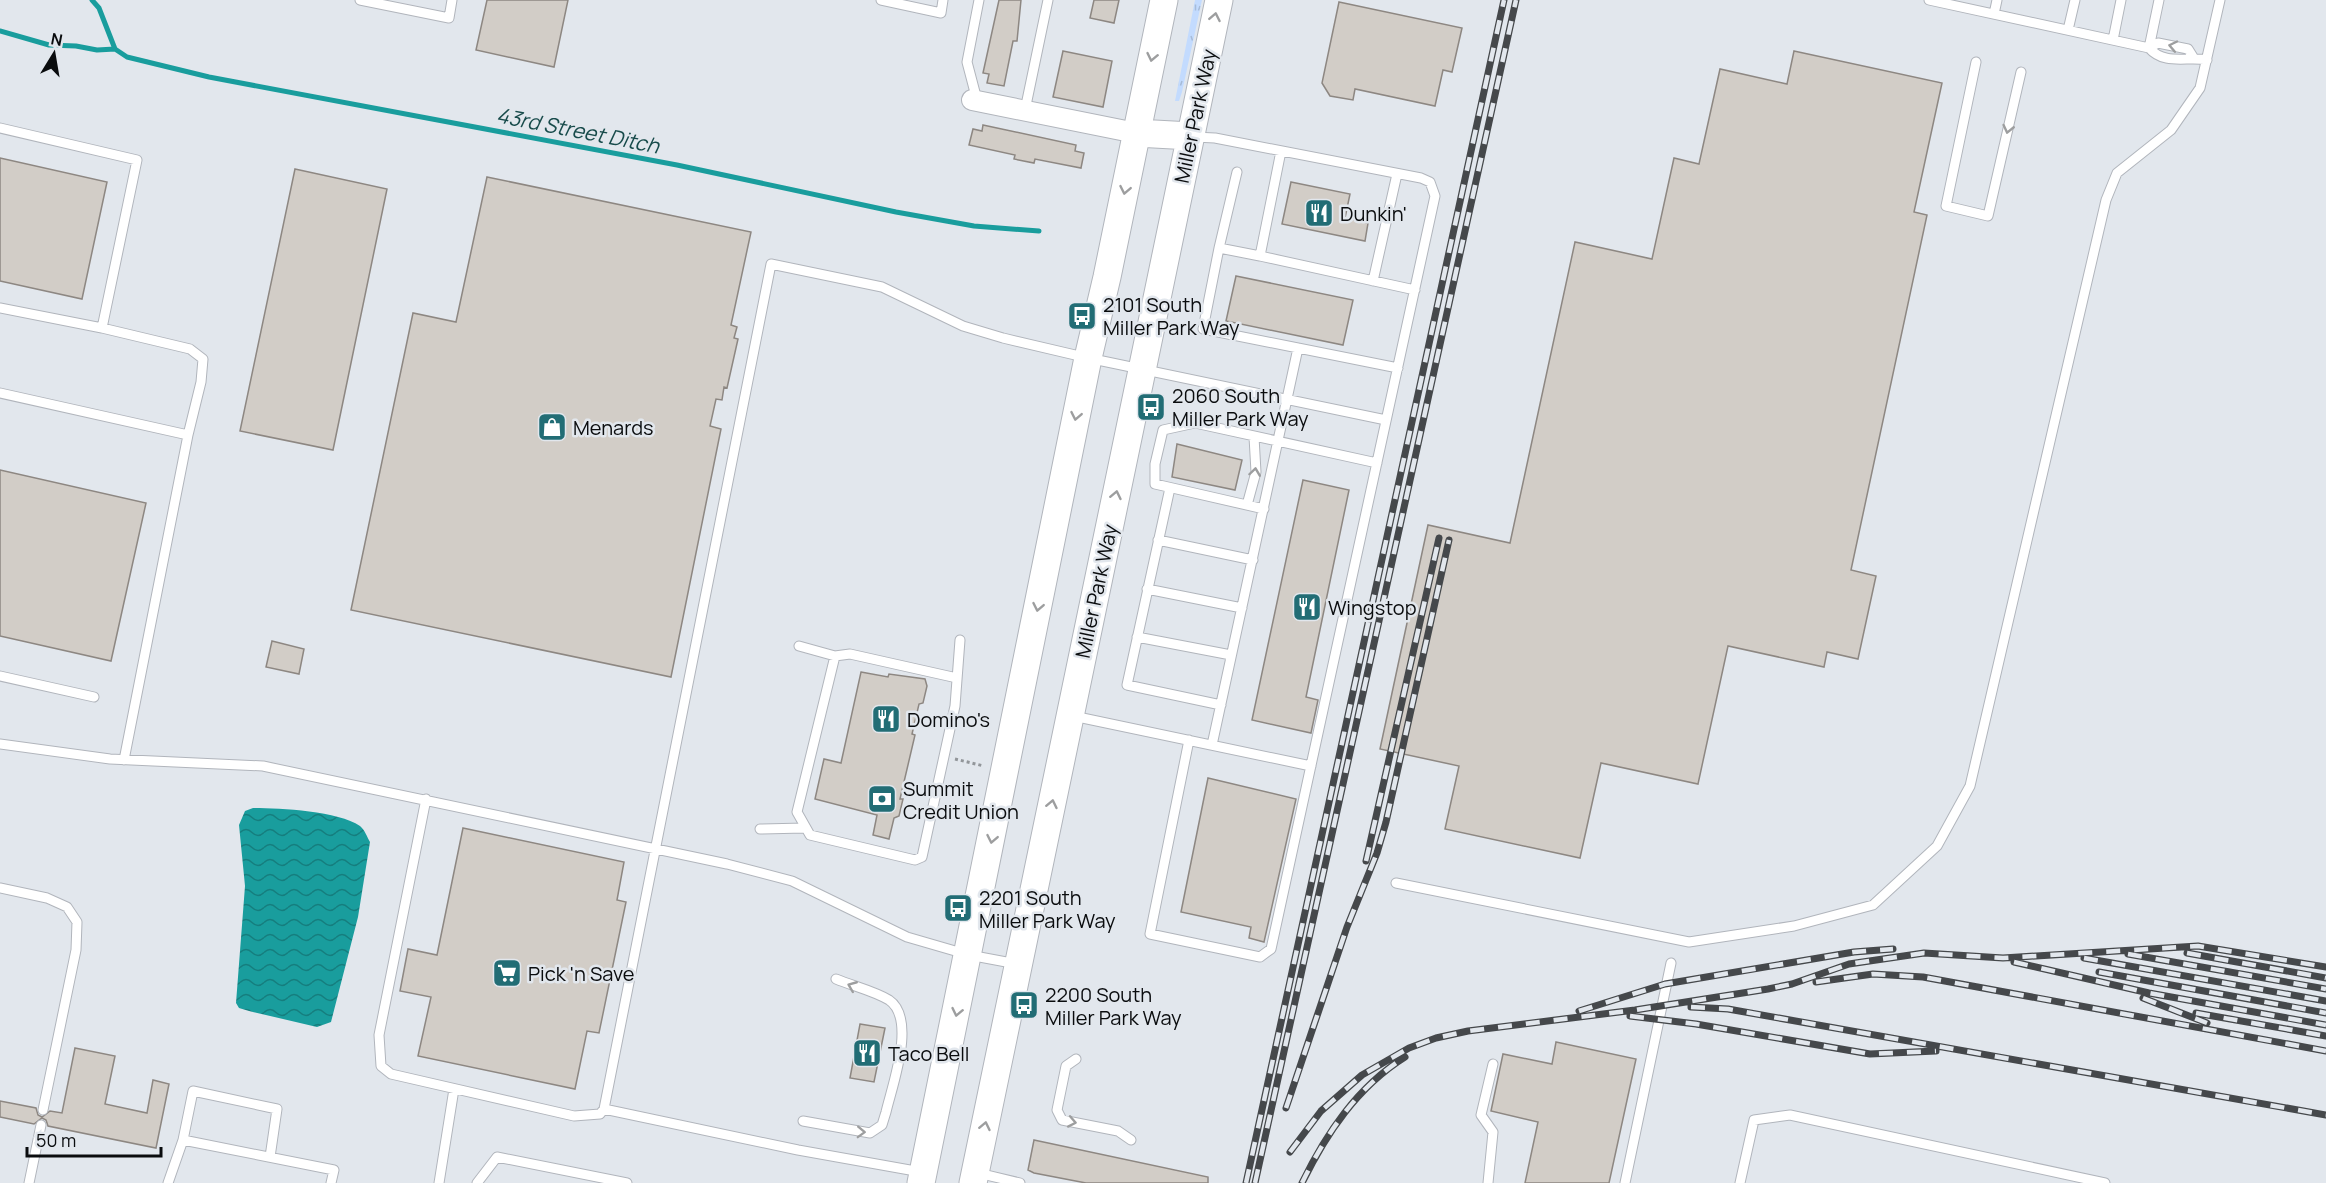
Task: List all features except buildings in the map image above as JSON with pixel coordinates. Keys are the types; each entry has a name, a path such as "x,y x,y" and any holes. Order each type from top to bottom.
{"main road":[{"path":"923,1178 1088,358 1164,0"},
{"name":"Miller Park Way","path":"974,1178 1219,0"},
{"path":"1136,133 1191,136"}],"street":[{"path":"975,101 1136,133"}],"lane":[{"path":"360,0 448,18 452,0"},
{"path":"880,0 940,13 943,0"},
{"path":"975,101 967,62 979,0"},
{"path":"1025,110 1048,0"},
{"path":"1929,0 1948,2 2149,48 2158,43 2188,49 2193,57 2207,60"},
{"path":"1994,14 1997,0"},
{"path":"2068,30 2075,0"},
{"path":"2113,40 2121,0"},
{"path":"2149,48 2159,0"},
{"path":"1396,883 1689,942 1794,926 1873,905 1937,846 1970,786 2106,200 2117,173 2171,130 2200,88 2220,0"},
{"path":"1976,62 1946,206 1988,216 2020,72"},
{"path":"0,128 136,160 102,328"},
{"path":"1189,740 1150,934 1260,957 1272,949 1435,196 1434,188 1421,178 1191,136"},
{"path":"1260,256 1281,151"},
{"path":"1237,172 1203,329 1398,368"},
{"path":"1373,281 1397,174"},
{"path":"1220,248 1415,290"},
{"path":"426,799 379,1035 381,1066 391,1074 574,1116 600,1114 604,1109 771,264 882,287 963,326 1088,358 1386,420"},
{"path":"0,308 102,328 190,349 202,358 201,382 188,435 124,760"},
{"path":"1212,745 1299,348"},
{"path":"0,393 188,435"},
{"path":"1264,509 1155,484 1155,464 1163,430 1195,423 1377,463"},
{"path":"1247,505 1256,472 1254,437"},
{"path":"1170,488 1127,685 1221,705"},
{"path":"1158,540 1253,560"},
{"path":"1148,589 1242,608"},
{"path":"1137,637 1232,655"},
{"path":"835,656 797,812 804,828 819,839 915,860 922,857 945,756 955,706 960,640"},
{"path":"799,646 835,656 850,654 957,678"},
{"path":"0,676 94,697"},
{"path":"1071,715 1311,766"},
{"path":"0,744 124,760 263,766 727,864 792,881 907,937 969,955 1018,964"},
{"path":"760,829 804,828"},
{"path":"0,888 46,898 67,907 77,922 76,950 44,1110"},
{"path":"1625,1183 1671,963"},
{"path":"803,1121 853,1132 870,1133 882,1125 886,1113 904,1031 899,1013 890,1001 837,979"},
{"path":"1077,1059 1066,1066 1057,1110 1062,1120 1118,1131 1131,1140"},
{"path":"1488,1183 1493,1132 1481,1115 1493,1064"},
{"path":"440,1183 454,1089"},
{"path":"168,1183 183,1140 193,1091 277,1109 270,1157"},
{"path":"604,1109 923,1178"},
{"path":"1740,1183 1754,1120 1790,1115 2105,1183"},
{"path":"29,1183 41,1125"},
{"path":"183,1140 334,1170 331,1183"},
{"path":"477,1183 497,1157 627,1183"},
{"path":"974,1178 1023,1183"}],"path":[{"path":"945,756 985,766"}],"green space":[{"path":"1195,0 1202,0 1182,92 1179,101 1175,101"}],"water":[{"path":"253,808 293,810 338,817 360,826 370,842 358,917 331,1022 317,1027 249,1011 239,1008 236,1003 245,886 239,825 245,811"}],"waterway":[{"name":"43rd Street Ditch","path":"92,0 99,8 115,49 127,57 209,77 677,165 896,212 974,226 1039,231"},
{"name":"43rd Street Ditch","path":"0,31 49,45 76,46 97,50 115,49"}],"railway":[{"path":"1246,1183 1504,0"},
{"path":"1255,1183 1516,0"},
{"path":"1366,861 1439,538"},
{"path":"1286,1108 1347,927 1377,853 1386,822 1449,540"},
{"path":"1290,1152 1321,1111 1362,1075 1409,1048 1436,1038 1468,1031 1635,1010 1768,989 1792,984 1849,964 1924,953 2003,958 2198,946 2326,967"},
{"path":"1579,1011 1665,984 1854,952 1893,949"},
{"path":"2187,953 2326,978"},
{"path":"2128,954 2326,989"},
{"path":"2084,958 2326,1001"},
{"path":"2014,962 2149,993 2326,1025"},
{"path":"2099,972 2326,1013"},
{"path":"1816,982 1873,974 1923,977 2326,1051"},
{"path":"2143,998 2207,1023"},
{"path":"1691,1007 1728,1009 2326,1115"},
{"path":"2196,1013 2326,1036"},
{"path":"1630,1016 1696,1024 1870,1054 1936,1051"},
{"path":"1302,1183 1321,1147 1344,1113 1372,1082 1405,1057"}],"place":[{"name":"Dunkin'","path":"1319,213"},
{"name":"2101 South Miller Park Way","path":"1082,316"},
{"name":"2060 South Miller Park Way","path":"1151,407"},
{"name":"Menards","path":"552,427"},
{"name":"Wingstop","path":"1307,607"},
{"name":"Domino's","path":"886,719"},
{"name":"Summit Credit Union","path":"882,799"},
{"name":"2201 South Miller Park Way","path":"958,908"},
{"name":"Pick 'n Save","path":"507,973"},
{"name":"2200 South Miller Park Way","path":"1024,1005"},
{"name":"Taco Bell","path":"867,1053"}]}
